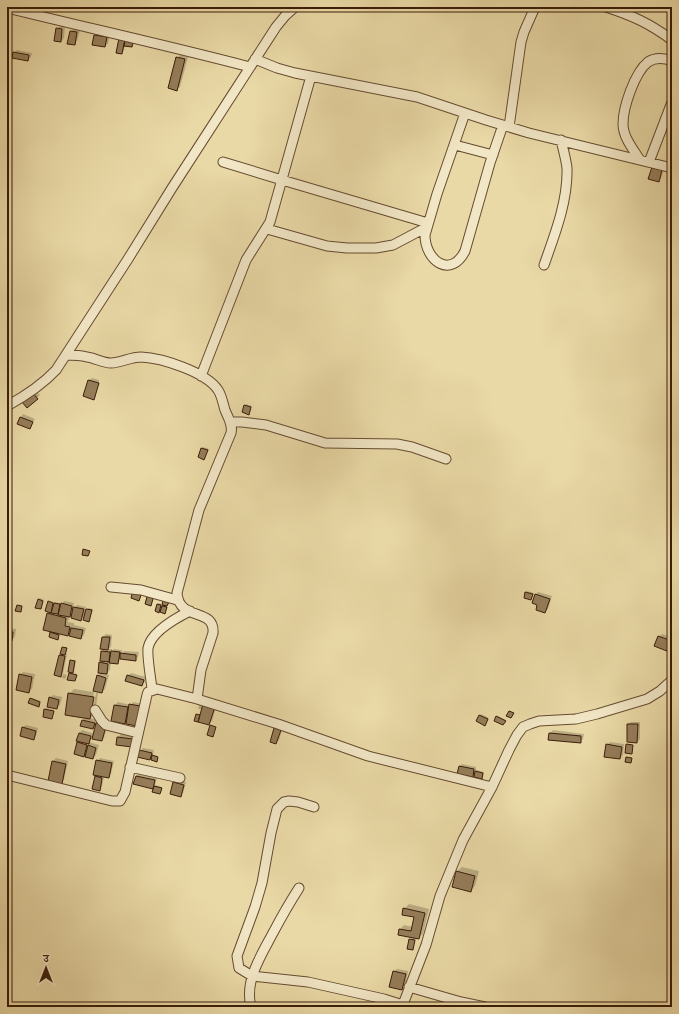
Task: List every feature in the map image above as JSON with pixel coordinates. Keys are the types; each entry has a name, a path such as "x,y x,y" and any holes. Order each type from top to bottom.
{"street":[{"path":"7,406 31,392 47,380 56,370 276,27 295,7"},
{"path":"465,113 427,225 425,242 427,250 433,258 441,264 448,265 458,262 465,251 493,154 506,126 521,42 535,7"},
{"path":"606,7 639,18 672,40"},
{"path":"7,8 310,76 417,97 506,126 672,168"},
{"path":"644,161 628,142 624,133 623,124 628,98 637,76 648,62 660,58 672,61"},
{"path":"202,376 246,260 267,229 270,222 310,76"},
{"path":"644,161 672,102"},
{"path":"544,265 558,224 565,194 567,166 561,140"},
{"path":"455,145 493,154"},
{"path":"223,162 427,225"},
{"path":"267,229 327,246 376,248 393,245 427,225"},
{"path":"66,355 81,355 110,363 140,357 162,361 202,376 218,390 232,428 231,433 199,510 178,586 178,600 180,605 209,620 214,627 201,670 197,699"},
{"path":"230,422 266,425 325,443 397,444 412,447 446,459"},
{"path":"111,587 141,590 178,600"},
{"path":"152,689 148,648 163,628 175,619 190,611"},
{"path":"314,807 289,801 284,802 277,809 262,883 237,956 239,968 252,976 308,982 381,1003 402,1006 426,944 440,896 463,840 492,787 509,750 523,727 539,722 576,719 647,699 660,691 672,680"},
{"path":"7,775 117,802 120,801 123,797 147,695 152,689 164,690 197,699 278,724 368,756 492,787"},
{"path":"95,710 102,722 106,725 138,732"},
{"path":"130,767 180,778"},
{"path":"251,1007 250,992 252,976 263,950 299,888"},
{"path":"409,987 461,1002 485,1007"}],"building":[{"path":"56,28 62,29 61,42 54,41"},
{"path":"70,31 77,32 75,45 67,44"},
{"path":"94,35 107,37 105,47 92,45"},
{"path":"119,38 125,39 122,54 116,53"},
{"path":"125,41 133,43 132,47 124,46"},
{"path":"13,52 29,55 28,61 12,58"},
{"path":"176,57 185,59 177,91 168,88"},
{"path":"652,167 662,170 659,182 648,179"},
{"path":"671,172 672,173 672,184 668,183"},
{"path":"88,380 99,383 94,400 83,396"},
{"path":"33,393 38,399 27,408 22,402"},
{"path":"244,405 251,407 249,415 242,412"},
{"path":"20,417 33,422 30,429 17,424"},
{"path":"201,448 208,450 204,460 198,457"},
{"path":"83,549 90,551 88,556 82,555"},
{"path":"133,590 142,592 139,601 131,598"},
{"path":"525,592 533,594 531,600 524,598"},
{"path":"148,593 154,595 151,606 145,604"},
{"path":"535,594 550,599 545,613 536,610 537,605 532,603"},
{"path":"38,599 43,601 41,609 35,608"},
{"path":"163,600 169,602 167,606 162,605"},
{"path":"48,601 53,603 51,613 45,611"},
{"path":"54,603 60,604 58,614 51,613"},
{"path":"61,603 72,606 70,617 58,615"},
{"path":"157,604 161,605 159,613 155,611"},
{"path":"17,605 22,606 21,612 15,611"},
{"path":"162,606 167,607 165,614 160,612"},
{"path":"73,607 84,609 81,621 71,618"},
{"path":"86,609 92,610 89,622 83,620"},
{"path":"47,613 66,618 65,626 70,627 68,636 43,630"},
{"path":"71,628 83,630 81,639 69,636"},
{"path":"7,631 13,632 12,641 7,640"},
{"path":"50,632 59,635 58,640 49,637"},
{"path":"658,636 672,641 672,653 654,646"},
{"path":"102,637 110,637 108,650 100,649"},
{"path":"62,647 67,648 65,655 60,654"},
{"path":"101,651 110,652 109,662 100,661"},
{"path":"111,651 120,652 118,664 109,663"},
{"path":"120,653 136,655 136,661 120,659"},
{"path":"59,655 65,656 61,677 54,675"},
{"path":"70,660 75,661 73,673 68,672"},
{"path":"99,662 108,664 107,674 98,673"},
{"path":"69,673 77,675 75,681 67,680"},
{"path":"19,674 32,677 29,693 16,690"},
{"path":"97,675 106,678 102,693 93,691"},
{"path":"127,675 144,680 142,686 125,681"},
{"path":"68,693 94,697 90,719 65,715"},
{"path":"49,697 59,700 57,709 47,707"},
{"path":"30,698 40,702 39,707 28,703"},
{"path":"129,704 140,706 137,726 126,724"},
{"path":"203,704 215,707 209,725 198,722"},
{"path":"114,705 128,707 125,724 111,721"},
{"path":"44,709 54,711 52,719 43,717"},
{"path":"509,711 514,713 511,718 506,716"},
{"path":"196,714 200,715 198,722 194,721"},
{"path":"479,715 488,719 485,726 476,721"},
{"path":"496,716 506,721 503,725 494,721"},
{"path":"82,720 95,723 93,729 80,726"},
{"path":"96,723 106,726 102,741 92,739"},
{"path":"627,724 638,724 637,743 627,742"},
{"path":"210,725 216,727 213,737 207,735"},
{"path":"22,727 36,731 34,740 20,736"},
{"path":"274,728 281,730 276,744 270,742"},
{"path":"79,733 91,736 89,744 76,741"},
{"path":"549,733 581,736 581,743 548,740"},
{"path":"117,737 133,739 132,747 116,745"},
{"path":"77,742 87,745 84,757 74,754"},
{"path":"606,744 622,747 620,759 604,757"},
{"path":"626,744 633,745 632,754 625,753"},
{"path":"88,745 96,748 93,759 85,757"},
{"path":"139,750 152,753 150,760 137,757"},
{"path":"152,755 158,757 157,762 151,760"},
{"path":"626,757 632,758 631,763 625,762"},
{"path":"96,760 112,763 109,778 93,775"},
{"path":"52,761 66,764 62,784 48,781"},
{"path":"459,766 474,769 473,777 457,774"},
{"path":"475,771 483,773 482,779 474,777"},
{"path":"95,776 102,778 100,791 92,789"},
{"path":"136,776 155,780 153,789 133,784"},
{"path":"173,782 184,785 181,797 170,794"},
{"path":"154,786 162,788 160,794 152,792"},
{"path":"456,871 475,876 471,892 452,887"},
{"path":"403,908 425,913 419,939 398,935 399,929 411,931 414,917 402,915"},
{"path":"409,939 415,940 413,950 407,949"},
{"path":"393,971 406,974 402,990 389,987"}]}
